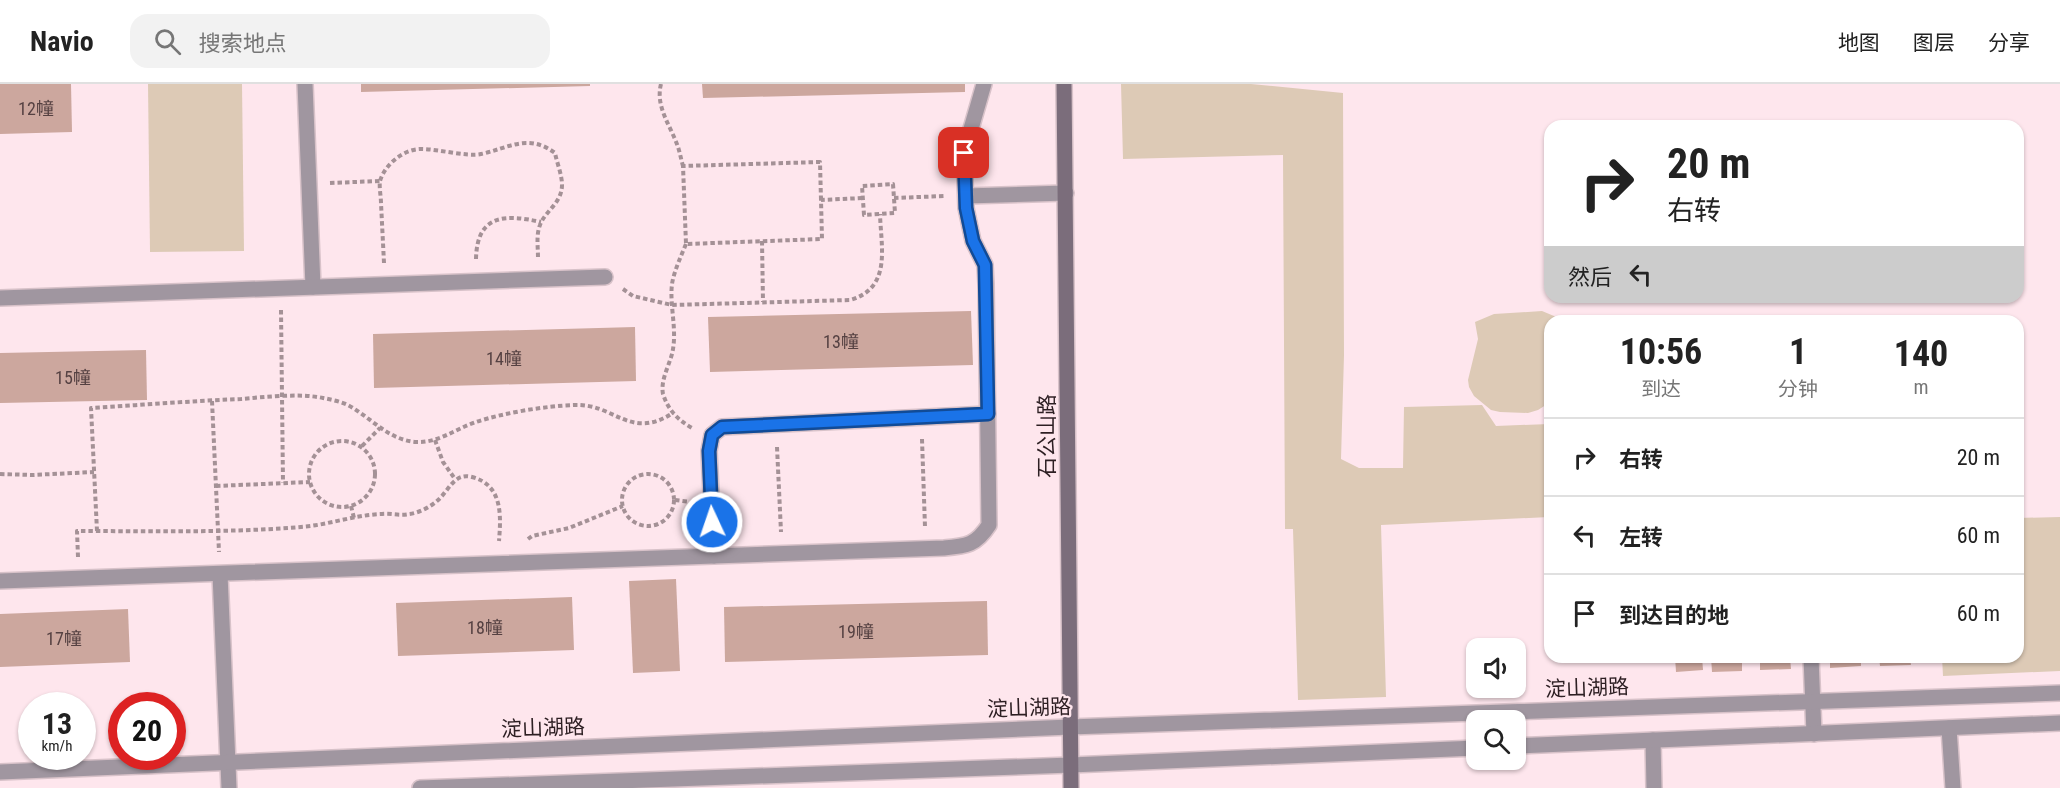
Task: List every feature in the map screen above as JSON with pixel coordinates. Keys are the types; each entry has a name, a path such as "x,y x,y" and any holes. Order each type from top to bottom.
{"street":[{"path":"305,84 313,287"},
{"path":"0,581 925,549 962,547 980,539 989,525 985,265 973,241 966,196 964,153 984,84"},
{"name":"石公山路","path":"1064,84 1071,788"},
{"path":"966,196 1066,193"},
{"path":"0,298 605,277"},
{"path":"714,556 709,451 712,435 722,427 988,414"},
{"path":"220,574 229,788"},
{"path":"1811,663 1814,734"},
{"name":"淀山湖路","path":"0,772 1070,727 2060,693"},
{"path":"1526,746 2060,723"},
{"path":"1949,728 1953,788"},
{"path":"1653,740 1654,788"},
{"path":"420,788 1466,748"}],"path":[{"path":"661,84 659,91 663,114 678,147 683,165 686,244 672,281 675,329 673,352 664,376 663,392 679,421 694,430 712,435"},
{"path":"384,285 380,181 387,168 400,155 416,149 436,149 478,155 519,143 546,146 555,153 562,186 554,207 541,222 538,233 538,279"},
{"path":"683,165 820,162 822,200 822,239 686,244"},
{"path":"309,183 380,181"},
{"path":"893,184 895,213 864,215 862,198 862,186 893,184"},
{"path":"894,198 966,196"},
{"path":"822,200 862,198"},
{"path":"605,277 633,296 672,305 850,300 863,296 878,280 881,266 880,214"},
{"path":"476,282 476,253 483,228 490,222 509,218 541,222"},
{"path":"762,241 763,302"},
{"path":"280,288 283,483"},
{"path":"97,531 91,408 212,400 317,397 335,400 352,407 387,433 414,442 435,440 475,422 558,406 577,404 592,406 638,425 651,424 673,413"},
{"path":"212,400 220,574"},
{"path":"922,417 925,549"},
{"path":"776,423 782,554"},
{"path":"362,447 380,428"},
{"path":"435,440 443,462 455,479"},
{"path":"342,441 362,447 374,463 376,474 369,494 351,506 331,505 322,500 310,482 311,462 316,454 332,442 342,441"},
{"path":"0,474 94,472"},
{"path":"646,474 663,478 669,484 675,500 674,509 669,516 663,522 655,525 639,524 631,520 622,506 622,496 630,481 646,474"},
{"path":"79,579 77,531 303,527 381,513 408,515 438,500 455,479 470,476 491,488 498,498 501,516 498,564"},
{"path":"216,486 310,482"},
{"path":"351,506 354,518"},
{"path":"498,564 532,536 569,528 622,506"}],"shaded area":[{"path":"148,84 242,84 244,251 150,252"},
{"path":"1121,84 1251,84 1343,93 1344,355 1341,459 1359,468 1403,468 1404,407 1482,405 1496,426 1544,424 1544,517 1381,525 1386,697 1298,700 1293,529 1285,529 1283,155 1123,159"},
{"path":"1542,311 1552,315 1544,315 1544,406 1538,410 1528,413 1491,410 1474,396 1469,387 1468,380 1478,339 1475,322 1494,314"},
{"path":"2060,517 2060,671 1943,676 1942,663 2024,663 2024,518"}],"building":[{"path":"0,84 71,84 72,132 0,134"},
{"path":"361,84 590,84 590,86 361,92"},
{"path":"702,84 965,84 965,92 703,98"},
{"path":"971,311 973,365 710,372 708,317"},
{"path":"635,327 636,381 374,388 373,334"},
{"path":"146,350 147,400 0,403 0,353"},
{"path":"676,579 680,671 633,673 629,581"},
{"path":"572,597 574,650 398,656 396,603"},
{"path":"987,601 988,655 725,662 724,607"},
{"path":"128,609 130,662 0,667 0,614"},
{"path":"1675,663 1702,663 1703,670 1676,672"},
{"path":"1711,663 1742,663 1742,671 1712,672"},
{"path":"1760,663 1790,663 1791,669 1760,670"},
{"path":"1830,663 1861,663 1861,666 1830,668"},
{"path":"1880,663 1911,663 1911,665 1880,666"}],"route":[{"path":"712,522 709,451 712,435 722,427 988,414 987,284 985,265 973,241 966,208 964,153"}]}
